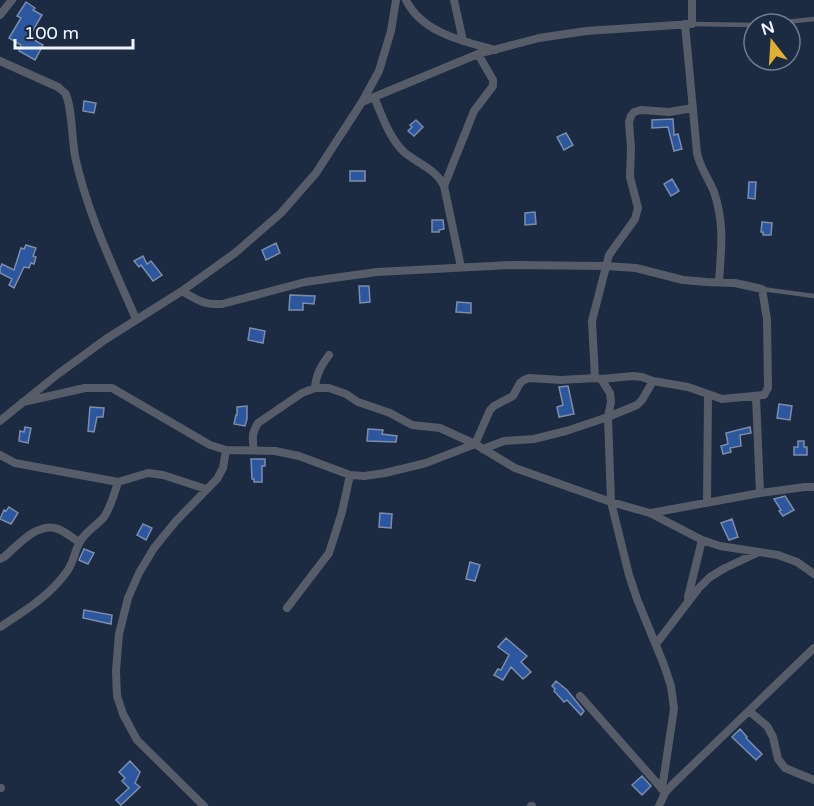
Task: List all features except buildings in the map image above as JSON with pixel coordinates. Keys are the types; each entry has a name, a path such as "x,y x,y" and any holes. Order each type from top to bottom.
{"street":[{"path":"0,15 12,0"},
{"path":"0,421 57,374 235,253 281,213 316,172 380,71 391,31 396,0"},
{"path":"406,0 418,17 442,33 495,50"},
{"path":"454,0 463,41"},
{"path":"692,0 688,24 693,108 698,159 713,189 722,224 719,282"},
{"path":"362,102 478,54 539,38 586,31 688,24"},
{"path":"444,186 474,111 493,86 493,80 478,54"},
{"path":"0,61 58,87 68,100 73,145 91,214 136,319"},
{"path":"374,97 394,141 403,151 440,178 444,186 461,267"},
{"path":"659,806 674,709 671,686 629,575 611,502 608,417 611,402 610,393 598,378 592,321 609,255 635,219 638,208 630,177 629,122 631,116 634,112 641,110 669,112 693,108"},
{"path":"182,291 199,301 216,304 305,282 377,272 512,265 636,268 683,280 735,283 762,289 767,319 768,388 764,394 722,399 688,387 633,376 561,380 529,378 520,383 513,396 490,410 479,446"},
{"path":"315,388 320,367 329,355"},
{"path":"23,402 85,388 112,388 210,445 226,450 275,451 299,456 350,476 364,476 426,463 479,446 504,441 534,439 566,432 637,405 652,381"},
{"path":"254,450 253,430 258,423 302,393 315,388 329,388 346,394 358,402 390,413 412,425 440,428 479,446 514,468 611,502 650,513 702,540 720,546 778,555 797,562 814,574"},
{"path":"706,503 708,395"},
{"path":"756,396 760,493"},
{"path":"204,806 137,740 123,714 117,696 116,671 119,634 128,598 140,573 154,548 216,479 223,468 226,450"},
{"path":"0,454 15,463 118,482 148,473 206,489"},
{"path":"287,608 329,553 350,476"},
{"path":"0,627 52,589 69,568 79,542 103,518 110,507 118,482"},
{"path":"650,513 760,493 814,487"},
{"path":"0,559 40,529 50,527 61,530 79,542"},
{"path":"687,602 702,540"},
{"path":"656,644 687,602 710,576 759,552"},
{"path":"663,791 671,786 814,648"},
{"path":"580,696 663,791"},
{"path":"749,711 767,726 773,737 778,759 785,768 814,780"}],"lane":[{"path":"688,24 742,25"},
{"path":"762,289 814,296"}]}
